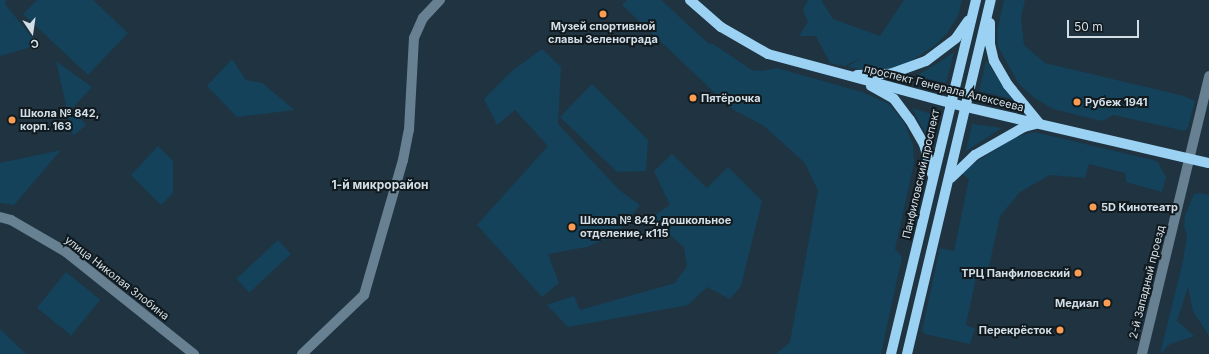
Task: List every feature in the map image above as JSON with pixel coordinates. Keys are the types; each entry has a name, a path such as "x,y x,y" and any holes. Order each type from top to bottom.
{"main road":[{"name":"проспект Генерала Алексеева","path":"690,0 721,26 751,46 804,65 966,107 1209,163"},
{"name":"Панфиловский проспект","path":"891,354 950,102 976,0"},
{"path":"907,354 992,0"},
{"path":"949,180 975,155 1024,127 1039,124 1008,85 994,61 990,26 992,0"},
{"path":"845,75 890,74 926,61 956,38 972,16"},
{"path":"845,75 894,99 910,120 924,144 932,177"}],"street":[{"path":"302,354 364,295 403,160 408,130 414,38 423,18 440,0"},
{"name":"2-й Западный проезд","path":"1142,354 1209,76"},
{"name":"улица Николая Злобина","path":"0,217 10,220 66,252 194,354"}],"shaded area":[{"path":"0,0 6,0 5,4 38,45 0,56"},
{"path":"37,0 93,0 128,33 88,75 23,14"},
{"path":"627,0 661,0 709,44 713,44 752,70 762,71 777,68 862,92 889,104 904,122 913,145 914,163 895,249 902,257 881,354 776,354 790,342 818,191 805,163 764,126 732,109 622,5"},
{"path":"808,0 821,0 833,19 880,36 904,0 962,0 958,16 947,33 934,46 906,64 881,72 847,67 863,57 845,66 830,63 816,36 799,36 808,22 803,10"},
{"path":"1004,0 1025,0 1021,17 1024,45 1045,63 1184,96 1195,101 1188,127 1185,131 1114,115 1102,121 1053,109 1033,97 1018,83 998,46 997,32"},
{"path":"542,49 561,67 558,124 619,190 640,205 615,235 587,247 548,254 559,283 542,297 477,225 548,146 515,110 497,125 484,99 512,71"},
{"path":"954,52 946,83 916,76 941,61"},
{"path":"232,59 246,80 262,83 295,110 237,117 207,86"},
{"path":"986,60 1012,99 979,91"},
{"path":"56,61 92,87 71,109 86,125 73,136"},
{"path":"592,84 648,140 646,171 617,172 560,117"},
{"path":"912,108 938,116 933,147 930,142"},
{"path":"972,124 1002,128 966,151"},
{"path":"1034,132 1157,161 1166,177 1162,192 1126,182 1125,173 1089,164 1085,178 1050,175 1020,192 1000,216 986,280 976,278 966,325 975,329 970,344 925,334 922,330 940,248 954,251 969,179 960,172 1016,137"},
{"path":"158,146 173,161 173,193 161,205 131,175"},
{"path":"61,150 14,205 0,203 0,163"},
{"path":"672,154 707,188 728,167 762,201 741,286 730,299 707,287 688,305 568,327 547,305 574,296 580,310 675,283 687,266 684,247 650,218 670,205 654,171"},
{"path":"1200,193 1209,195 1209,336 1193,311 1188,287 1177,321 1194,336 1170,344 1160,354 1183,261 1187,236 1184,226 1185,215 1194,194"},
{"path":"278,240 291,254 249,293 236,279"},
{"path":"66,272 100,300 71,335 37,308"},
{"path":"0,329 26,354 0,354"}],"place":[{"name":"Музей спортивной славы Зеленограда","path":"603,14"},
{"name":"Пятёрочка","path":"693,98"},
{"name":"Рубеж 1941","path":"1077,102"},
{"name":"Школа № 842, корп. 163","path":"12,120"},
{"name":"5D Кинотеатр","path":"1093,207"},
{"name":"Школа № 842, дошкольное отделение, к115","path":"572,227"},
{"name":"ТРЦ Панфиловский","path":"1078,273"},
{"name":"Медиал","path":"1107,303"},
{"name":"Перекрёсток","path":"1060,330"}],"district":[{"name":"1-й микрорайон","path":"380,185"}]}
